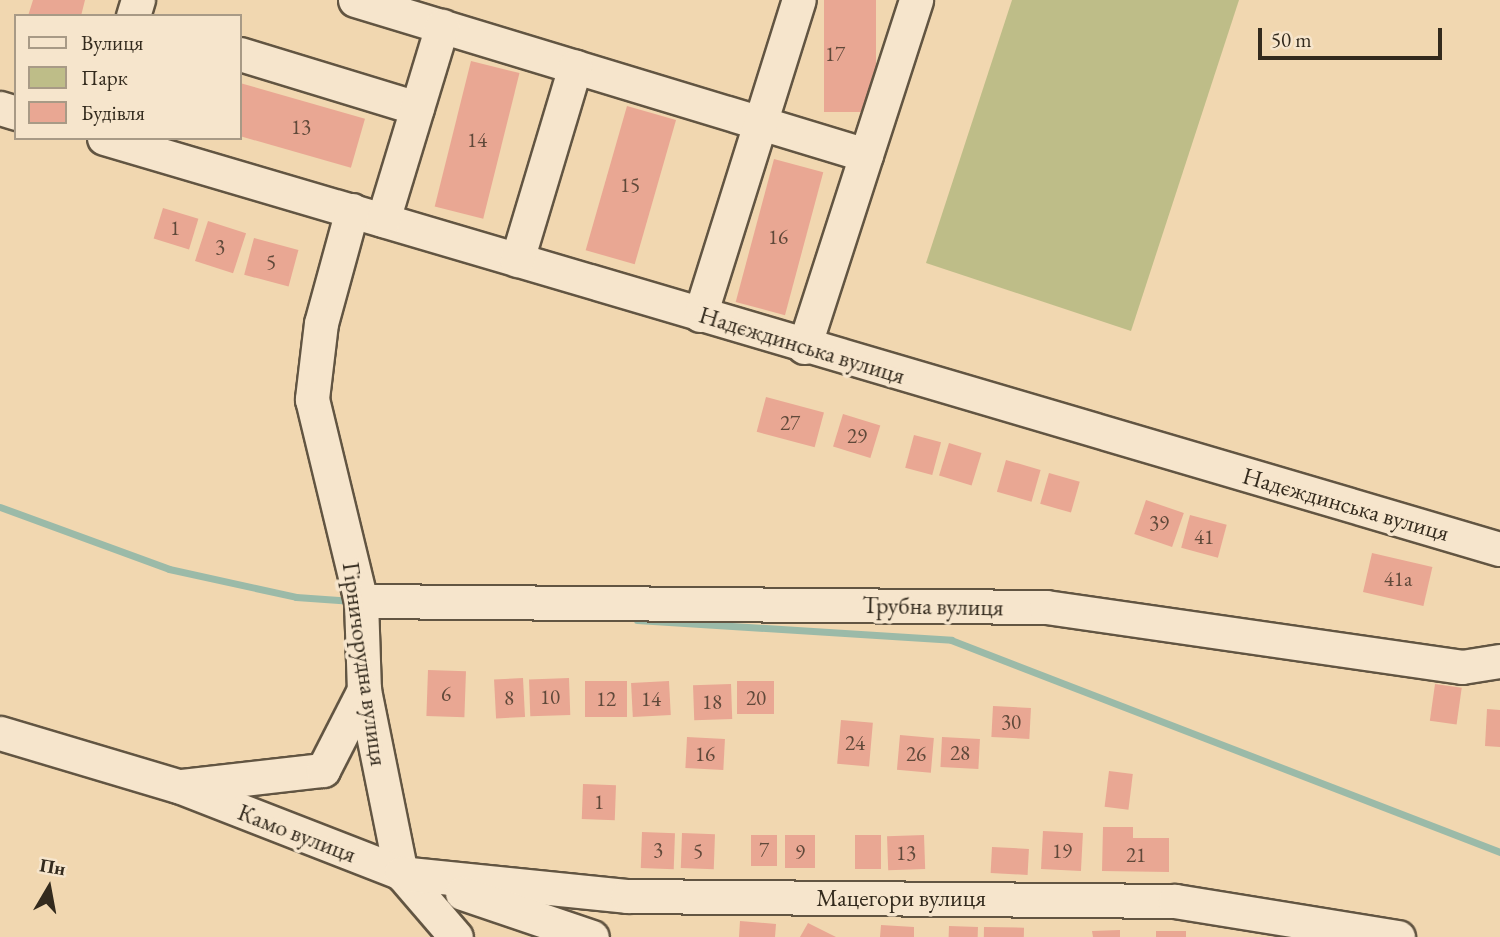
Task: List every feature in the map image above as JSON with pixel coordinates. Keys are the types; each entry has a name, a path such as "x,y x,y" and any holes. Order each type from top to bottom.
{"street":[{"path":"355,0 866,155"},
{"path":"700,315 799,0"},
{"path":"804,347 916,0"},
{"name":"Гірничорудна вулиця","path":"442,26 417,107 321,323 312,399 360,601 363,690 401,873 456,937"},
{"path":"242,55 417,107"},
{"path":"517,260 575,67"},
{"name":"Надєждинська вулиця","path":"111,140 804,347 1500,549"},
{"name":"Трубна вулиця","path":"360,601 1046,607 1462,667 1500,662"},
{"path":"178,786 323,770 363,690"},
{"name":"Камо вулиця","path":"0,733 178,786 401,873 592,937"},
{"name":"Мацегори вулиця","path":"401,873 627,897 1175,901 1398,937"}],"green space":[{"path":"1012,0 1239,0 1131,331 926,263"}],"building":[{"path":"33,0 85,0 82,14 29,14"},
{"path":"824,0 876,0 876,112 824,112"},
{"path":"471,61 520,73 483,219 435,207"},
{"path":"242,84 365,119 351,168 242,137"},
{"path":"627,106 676,120 635,264 586,250"},
{"path":"774,159 823,172 785,315 736,302"},
{"path":"163,208 198,219 189,249 154,239"},
{"path":"208,221 246,233 233,273 195,261"},
{"path":"254,238 298,250 289,287 244,275"},
{"path":"766,397 824,413 815,447 757,432"},
{"path":"843,414 880,425 870,458 833,447"},
{"path":"914,435 941,442 932,475 905,468"},
{"path":"949,443 982,453 972,485 939,476"},
{"path":"1006,460 1041,470 1032,502 997,492"},
{"path":"1049,473 1080,482 1071,513 1040,504"},
{"path":"1146,500 1184,513 1172,547 1134,534"},
{"path":"1190,515 1227,525 1218,558 1181,548"},
{"path":"1372,553 1432,567 1423,606 1363,592"},
{"path":"428,670 466,671 464,717 426,716"},
{"path":"523,678 525,717 496,718 494,680"},
{"path":"569,678 570,715 530,716 529,679"},
{"path":"585,681 627,681 627,717 585,717"},
{"path":"669,681 671,715 633,717 631,683"},
{"path":"737,681 774,681 774,714 737,714"},
{"path":"731,684 732,719 694,720 693,685"},
{"path":"1435,684 1462,688 1457,724 1430,721"},
{"path":"993,706 1031,708 1029,739 991,737"},
{"path":"1487,709 1500,710 1500,747 1485,746"},
{"path":"841,720 873,723 869,767 837,764"},
{"path":"900,735 934,738 931,773 897,770"},
{"path":"687,737 725,739 723,770 685,768"},
{"path":"942,737 980,739 978,769 940,767"},
{"path":"1109,771 1133,774 1128,810 1105,807"},
{"path":"583,784 616,785 615,820 582,819"},
{"path":"1103,827 1133,827 1133,838 1169,838 1169,872 1102,871"},
{"path":"1043,831 1083,833 1081,871 1041,869"},
{"path":"642,832 675,833 674,869 641,868"},
{"path":"682,833 715,834 714,869 681,868"},
{"path":"751,835 777,835 777,866 751,866"},
{"path":"785,835 815,835 815,868 785,868"},
{"path":"855,835 881,835 881,869 855,869"},
{"path":"924,835 925,869 888,870 887,836"},
{"path":"992,847 1029,849 1028,875 991,873"},
{"path":"740,921 776,924 775,937 739,937"},
{"path":"808,923 836,937 800,937"},
{"path":"881,925 914,927 914,937 880,937"},
{"path":"949,926 978,927 978,937 949,937"},
{"path":"984,927 1024,928 1024,937 984,937"},
{"path":"1120,930 1120,937 1093,937 1092,931"},
{"path":"1156,931 1186,931 1186,937 1156,937"}],"waterway":[{"path":"0,507 169,569 296,597 353,601"},
{"path":"637,620 951,640 1500,852"}]}
